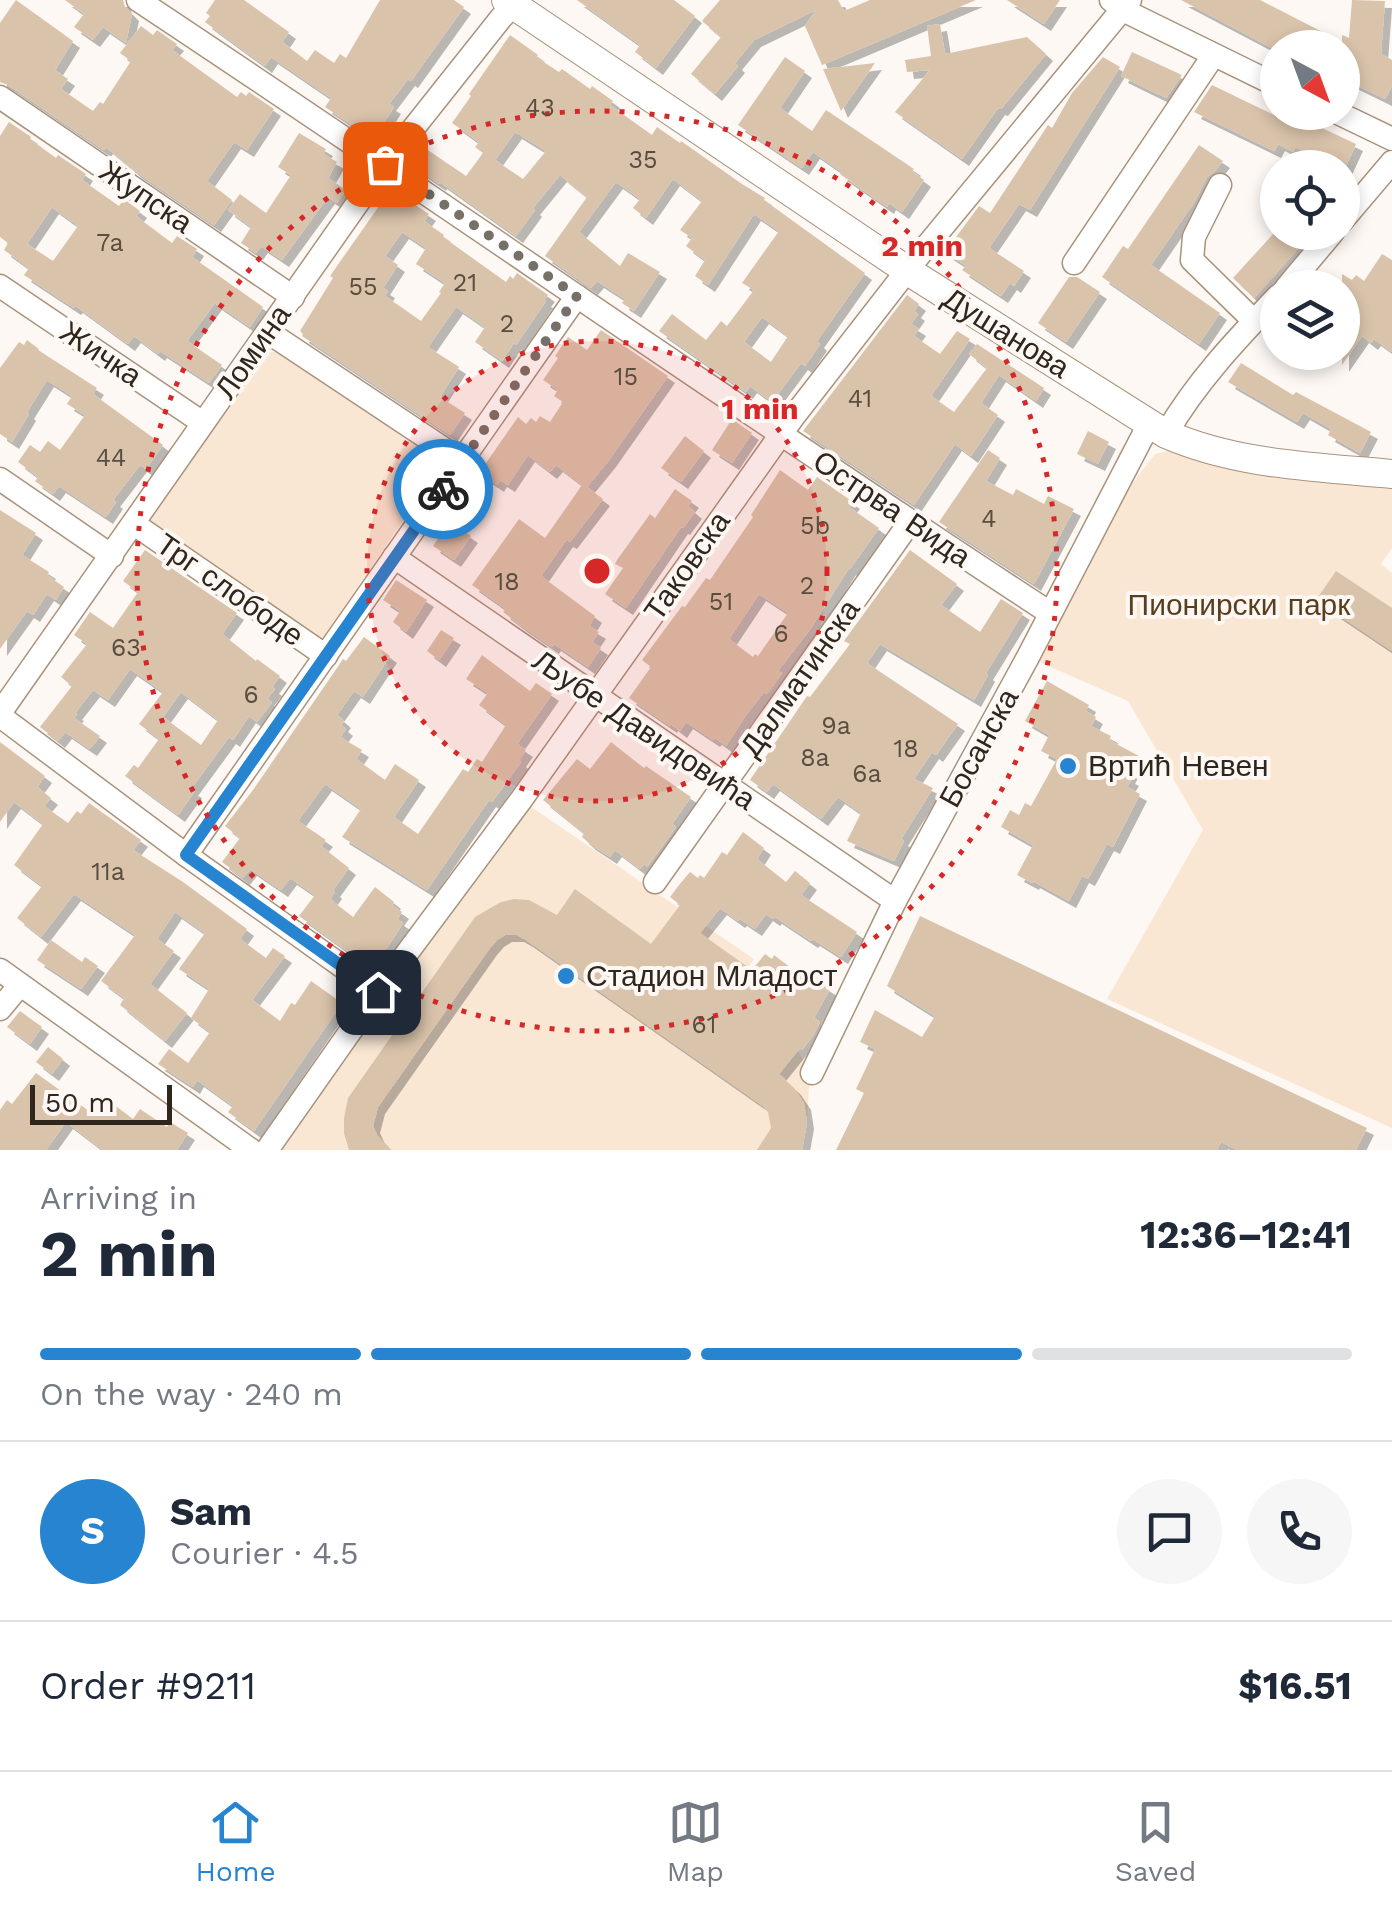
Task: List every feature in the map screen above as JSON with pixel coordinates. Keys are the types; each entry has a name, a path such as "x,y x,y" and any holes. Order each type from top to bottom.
{"main road":[{"name":"Душанова","path":"512,2 908,270 1158,429 1190,445 1229,456 1392,474"}],"street":[{"name":"Острва Вида","path":"138,0 1050,613"},
{"name":"Ломина","path":"0,714 385,164 512,2"},
{"name":"Таковска","path":"268,1150 780,434 1121,3"},
{"path":"1121,3 1213,56 1260,78"},
{"path":"1074,263 1213,56"},
{"name":"Жупска","path":"0,97 292,297"},
{"path":"1360,124 1392,139"},
{"path":"1360,200 1392,162"},
{"path":"1220,185 1194,237 1192,260 1254,320"},
{"path":"1301,270 1318,250"},
{"name":"Жичка","path":"0,286 203,423"},
{"path":"186,855 577,296"},
{"name":"Босанска","path":"812,1073 895,902 1050,613 1158,429 1187,401 1260,314"},
{"path":"268,332 462,461"},
{"path":"0,479 112,556"},
{"name":"Далматинска","path":"655,882 910,522"},
{"name":"Трг слободе","path":"134,524 326,656"},
{"name":"Љубе Давидовића","path":"394,557 895,902"},
{"path":"0,714 186,855 378,992"},
{"path":"0,970 251,1150"},
{"path":"0,1009 20,985"}],"green space":[{"path":"271,352 282,352 437,461 438,469 322,639 313,639 152,530 150,516"},
{"name":"Пионирски парк","path":"1178,449 1392,474 1392,548 1381,564 1392,573 1392,1128 1107,999 1203,830 1128,701 1028,657 1054,605 1128,489 1155,454"},
{"name":"Стадион Младост","path":"521,800 754,959 727,998 797,1051 810,1068 802,1150 267,1150"}],"building":[{"path":"16,0 73,41 55,70 68,79 61,89 93,111 100,102 103,104 131,61 120,53 141,26 153,35 157,30 177,44 172,50 237,97 241,92 246,96 249,92 274,109 247,150 234,142 207,181 232,200 214,225 106,147 104,150 0,82 0,23"},
{"path":"65,0 123,0 132,14 126,43 103,27 93,40 74,27 84,14"},
{"path":"215,0 244,0 289,32 282,42 307,61 315,50 334,63 340,54 346,58 380,0 454,0 464,7 411,81 408,79 389,104 394,107 373,139 325,107 331,98 271,57 265,66 205,22"},
{"path":"577,0 674,0 695,16 656,68 635,52 640,45"},
{"path":"720,0 838,0 844,11 870,0 976,0 822,65 805,26 816,10 754,40 715,94 691,74 721,37 702,21"},
{"path":"1007,0 1060,0 1044,24"},
{"path":"1181,0 1260,0 1319,30 1260,30 1260,42"},
{"path":"1352,0 1385,1 1381,54 1392,60 1392,86 1385,99 1360,87 1360,30 1350,30"},
{"path":"940,24 945,54 1027,37 1046,54 998,108 962,159 895,112 930,70 907,72 905,60 931,56 927,26"},
{"path":"510,35 559,72 562,69 590,89 592,86 613,101 610,105 652,135 657,127 681,141 865,273 817,341 820,344 805,366 801,363 772,402 750,386 746,392 659,331 672,314 706,340 721,321 727,326 754,290 742,283 779,231 754,214 708,285 695,276 705,260 686,246 692,238 680,230 702,201 673,179 646,218 633,208 640,199 616,182 579,232 620,266 628,253 660,272 634,311 622,303 625,299 597,281 591,288 545,256 587,197 560,175 516,236 410,164 422,146 466,176 483,153 475,147 479,142 452,123","holes":["515,132 546,151 523,179 495,160","762,317 788,336 771,362 744,342"]},
{"path":"1132,52 1182,75 1166,98 1121,76"},
{"path":"785,57 805,71 780,108 812,131 826,110 914,169 924,180 902,212 889,203 887,207 813,152 802,168 738,125"},
{"path":"1103,57 1120,67 1030,210 1019,204 989,248 1024,271 1001,296 962,270 966,266 945,252 979,206 990,213 1048,125 1052,128 1072,93"},
{"path":"875,63 841,111 823,69"},
{"path":"1212,85 1260,108 1260,130 1326,130 1356,144 1353,150 1289,150 1278,144 1272,150 1194,112"},
{"path":"9,122 56,158 58,155 86,174 82,180 119,206 124,199 140,211 136,216 172,243 177,236 197,249 192,257 263,307 250,327 215,303 187,341 222,365 209,383 134,336 128,344 24,275 29,268 4,250 8,243 0,237 0,136","holes":["52,207 78,226 53,261 27,244"]},
{"path":"299,133 326,149 323,154 337,162 328,178 346,190 337,203 328,197 282,260 261,246 256,253 241,243 251,227 228,210 240,194 266,213 291,175 278,167"},
{"path":"1199,145 1223,161 1207,177 1151,265 1220,313 1199,344 1102,277 1123,246 1128,249"},
{"path":"391,189 429,214 424,221 443,237 506,282 517,273 548,295 502,361 475,342 485,327 456,307 428,347 459,367 440,397 465,413 450,435 302,336 300,331 333,278 330,276","holes":["402,232 426,248 416,264 445,283 421,321 385,296 388,291 383,288 398,265 385,256"]},
{"path":"1260,248 1297,250 1279,270 1260,270 1260,291 1254,298 1233,278"},
{"path":"1382,254 1392,260 1392,352 1374,339 1371,343 1362,336 1360,339 1360,278 1364,281"},
{"path":"1069,277 1077,277 1100,292 1066,342 1038,323"},
{"path":"907,295 919,304 911,324 919,329 914,336 940,354 957,331 970,339 931,396 954,412 987,368 969,354 977,344 1044,388 1036,401 999,375 981,403 998,415 971,456 955,444 914,505 803,431"},
{"path":"601,330 668,376 587,487 603,499 570,542 566,540 541,576 595,616 589,626 599,632 592,642 601,648 588,667 520,625 503,612 506,609 472,585 519,519 545,538 582,485 556,465 550,472 528,455 508,485 500,480 497,485 479,473 518,417 526,424 531,418 536,422 540,416 550,422 563,402 554,396 558,390 543,380 558,358 555,356 568,337 587,350"},
{"path":"27,340 97,388 93,394 163,445 146,469 140,465 113,500 116,502 106,517 59,486 53,494 18,462 30,445 40,452 48,441 60,450 85,415 67,404 72,396 47,380 12,442 0,434 0,368 19,342 24,345"},
{"path":"1241,363 1293,395 1296,392 1371,432 1360,453 1328,435 1331,429 1303,413 1297,422 1228,382"},
{"path":"732,419 752,433 732,463 712,450"},
{"path":"1088,431 1109,442 1098,464 1077,454"},
{"path":"685,436 704,451 681,482 661,468"},
{"path":"988,450 1000,458 986,481 1013,495 1016,489 1044,504 1048,496 1074,509 1034,584 939,522"},
{"path":"780,470 808,490 817,477 853,502 849,507 879,528 778,671 782,673 726,746 686,722 680,731 629,698 651,667 642,660 682,606 706,578 710,580","holes":["759,594 788,613 758,656 753,657 729,639"]},
{"path":"675,489 692,501 688,506 695,512 626,608 605,594 623,568 615,564 650,514 655,518"},
{"path":"0,510 36,533 22,555 64,587 56,600 47,594 33,615 27,611 0,649"},
{"path":"455,525 471,536 454,560 433,546 444,530 449,533"},
{"path":"145,550 237,613 222,634 280,676 267,699 272,702 257,722 249,716 233,740 229,737 191,789 195,791 178,815 125,776 134,765 138,768 159,739 139,724 163,692 130,669 108,700 93,690 75,713 74,718 100,736 90,749 65,732 58,741 40,727 72,686 61,677 87,644 74,635 90,612 113,628 138,592 123,581","holes":["181,692 218,720 201,745 163,717"]},
{"path":"910,550 957,584 941,605 980,632 1001,599 1023,613 974,700 880,644 867,663 958,724 914,779 933,788 901,839 904,841 894,861 847,841 861,813 838,797 821,819 773,784 767,792 750,780 807,696 850,644 844,641"},
{"path":"1336,571 1392,608 1392,651 1316,600"},
{"path":"396,580 427,600 406,632 393,622 400,611 383,600"},
{"path":"441,630 454,638 439,660 427,651"},
{"path":"364,637 390,656 363,697 354,691 337,715 346,729 340,737 362,750 356,759 385,780 395,764 419,780 394,817 418,834 463,769 468,772 477,759 482,762 506,725 479,705 488,693 466,679 482,655 530,691 536,683 552,694 517,744 526,750 521,762 492,802 489,800 427,890 342,837 361,809 325,784 298,821 326,840 321,846 349,868 330,899 353,917 375,887 402,912 397,919 403,923 389,945 375,962 365,964 299,916 315,895 290,878 281,890 250,869 243,878 222,862 240,838 225,826 343,659 346,661"},
{"path":"1047,681 1089,705 1086,711 1096,717 1091,726 1139,756 1127,787 1140,794 1113,847 1107,844 1088,879 1082,876 1069,901 1017,875 1033,845 1001,827 1010,810 1019,815 1025,803 1031,806 1057,759 1041,751 1049,735 1025,721"},
{"path":"0,742 45,776 37,787 51,798 44,806 68,823 89,803 141,840 133,850 247,929 240,939 266,958 273,948 285,956 252,1000 280,1021 311,981 342,1003 254,1131 228,1112 233,1106 197,1080 193,1087 158,1064 169,1049 188,1063 210,1032 191,1018 209,989 179,969 205,933 175,912 157,939 174,951 150,984 187,1013 165,1041 120,1005 124,998 101,981 135,935 74,894 41,937 17,918 42,886 14,865 43,824 14,802 0,822"},
{"path":"611,742 691,797 672,824 676,827 647,867 644,864 640,869 615,850 610,857 590,844 582,837 584,833 543,800 577,759 590,769"},
{"path":"743,832 764,848 757,859 786,882 795,871 810,883 801,895 857,932 841,957 766,914 755,929 720,908 700,933 752,970 765,954 772,959 774,955 799,974 802,968 824,980 822,984 830,989 814,1018 820,1022 814,1034 779,1074 804,1103 807,1122 802,1150 757,1150 771,1128 763,1106 526,940 505,935 490,948 378,1107 373,1126 390,1150 349,1150 344,1133 348,1098 475,917 514,899 529,900 557,915 575,889 651,944 680,905 670,897 679,885 690,872 704,878 722,852 727,855"},
{"path":"920,916 1367,1128 1356,1150 1238,1150 1221,1142 1217,1150 836,1150 864,1093 856,1089 875,1049 860,1042 875,1010 922,1037 935,1016 887,986"},
{"path":"51,940 82,962 85,957 98,966 81,989 37,960"},
{"path":"20,1011 42,1027 30,1044 7,1027"},
{"path":"48,1047 63,1059 52,1074 36,1062"},
{"path":"36,1073 89,1111 101,1095 133,1119 140,1109 167,1127 170,1122 188,1133 177,1150 103,1150 66,1122 46,1150 0,1150 0,1110 7,1100 12,1104"}],"way so far":[{"path":"385,164 577,296 443,489"}],"place":[{"name":"Вртић Невен","path":"1068,766"},
{"name":"Стадион Младост","path":"566,976"}],"route":[{"path":"378,992 186,855 443,489"}]}
